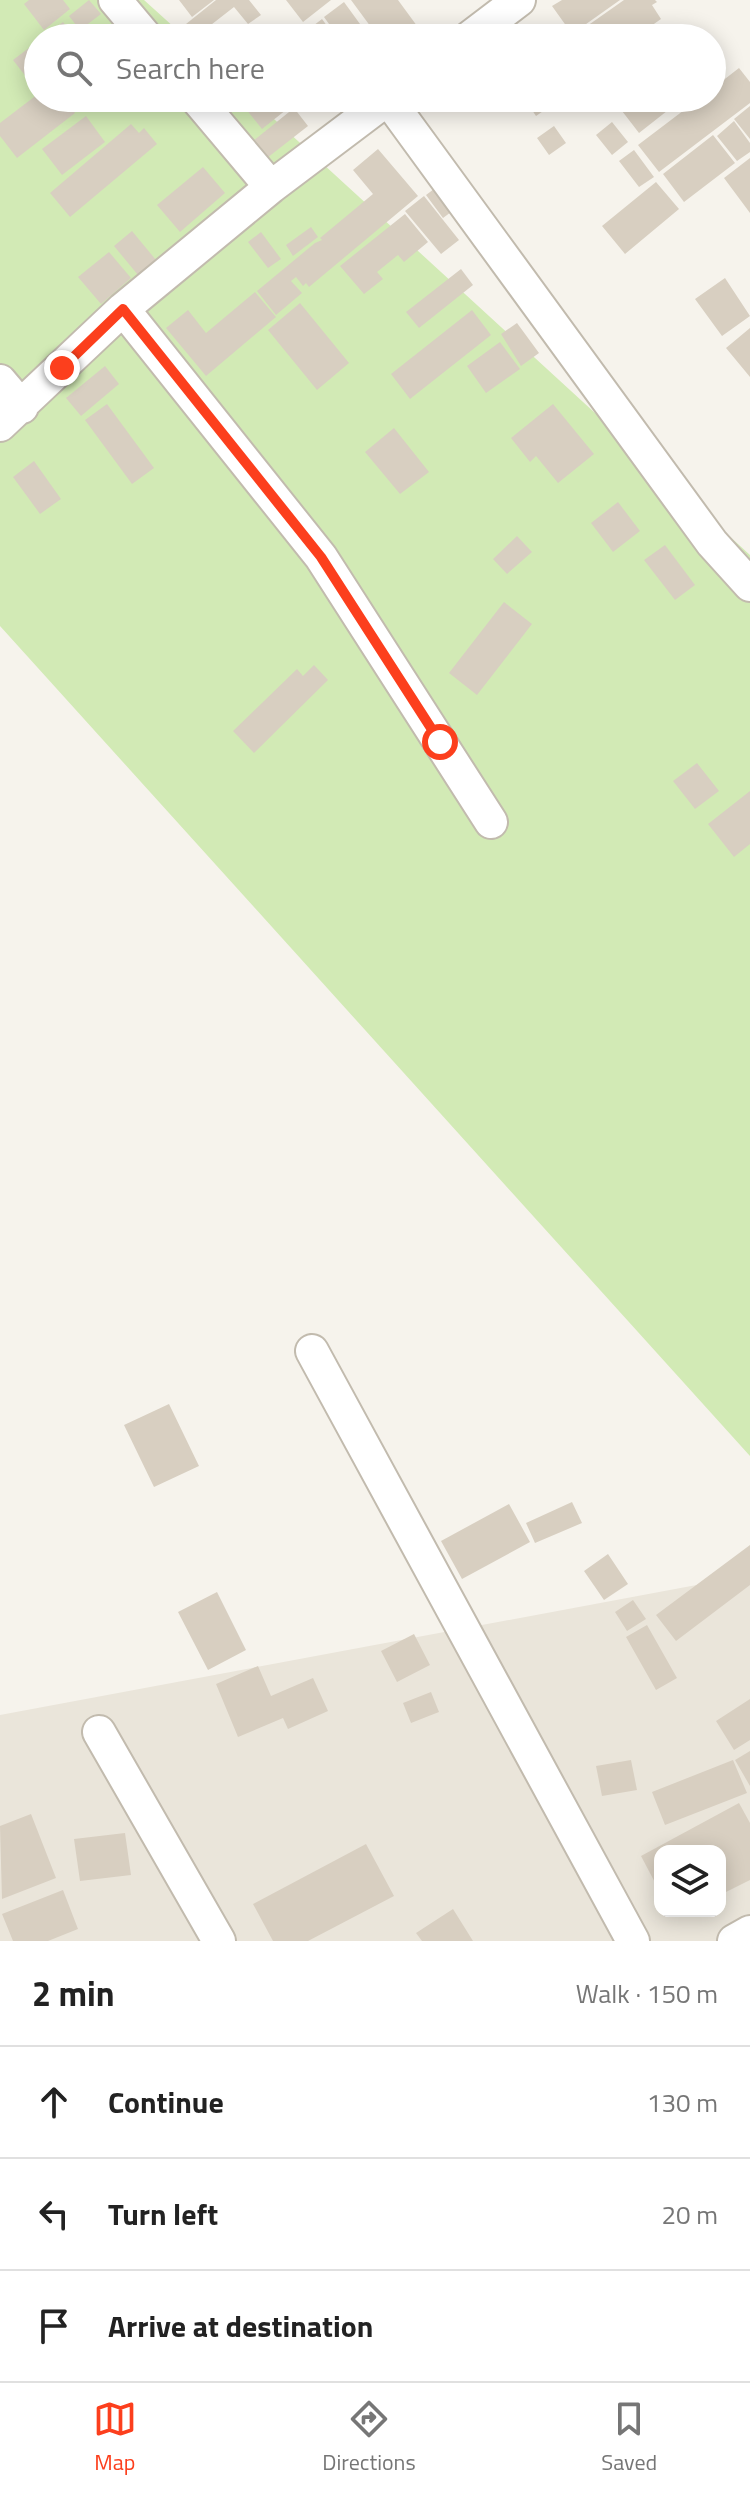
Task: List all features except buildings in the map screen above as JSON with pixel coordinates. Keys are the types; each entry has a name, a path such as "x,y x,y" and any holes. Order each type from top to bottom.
{"street":[{"path":"115,0 135,24"},
{"path":"487,24 519,0"},
{"path":"208,112 271,187"},
{"path":"0,381 11,416 123,309 271,187 372,112"},
{"path":"398,112 702,530 750,585"},
{"path":"123,309 321,557 491,822"},
{"path":"312,1351 633,1941"},
{"path":"99,1732 219,1941"},
{"path":"734,1941 750,1932"}],"shaded area":[{"path":"750,1575 750,1941 0,1941 0,1715"}],"green space":[{"path":"0,0 144,0 171,24 24,24 24,112 266,112 750,555 750,1456 0,626"}],"route":[{"path":"62,368 123,309 321,557 440,742"}]}
